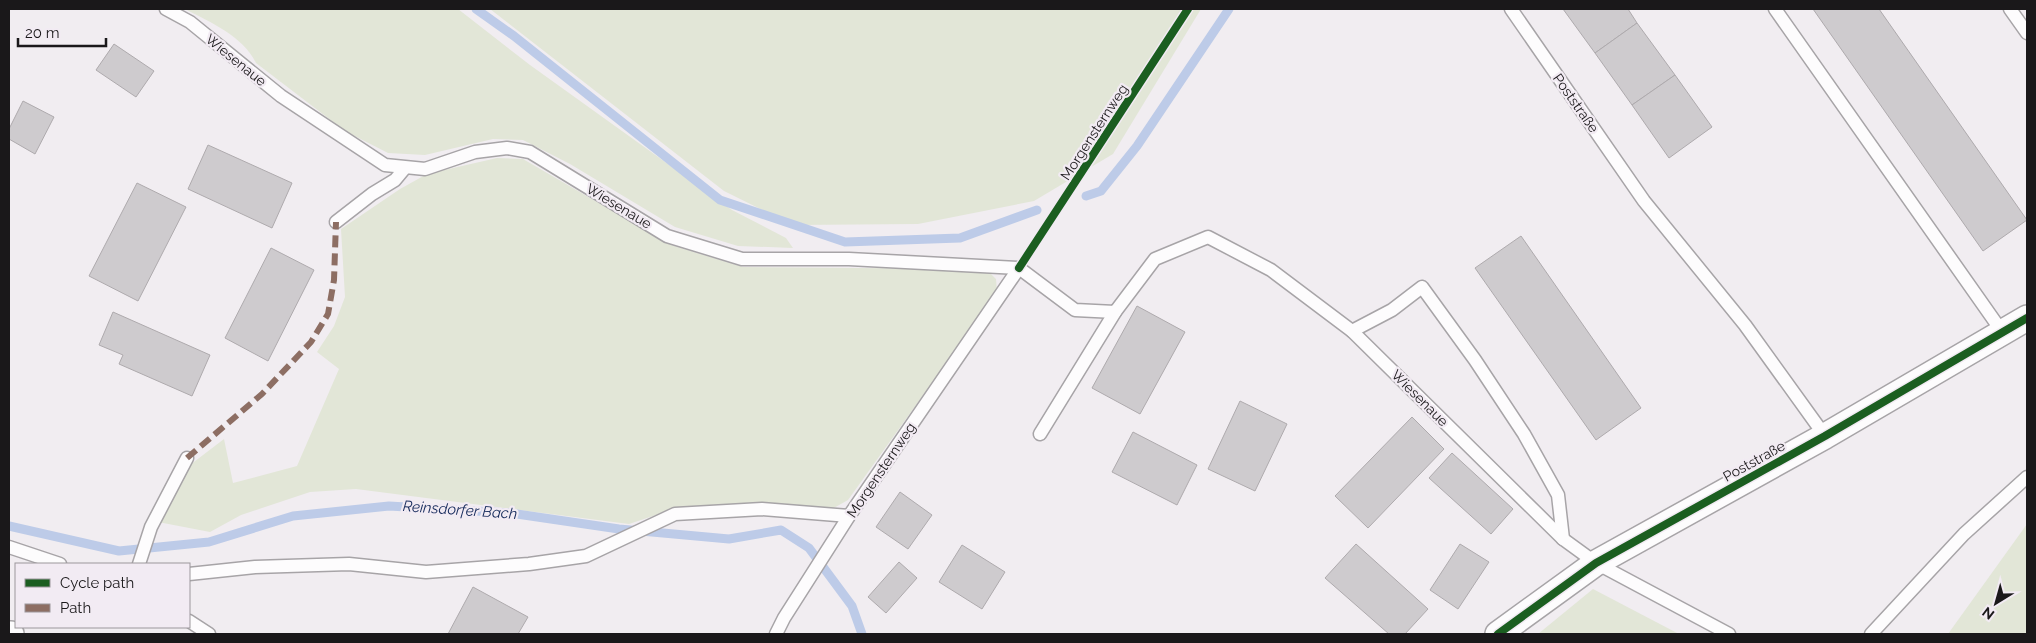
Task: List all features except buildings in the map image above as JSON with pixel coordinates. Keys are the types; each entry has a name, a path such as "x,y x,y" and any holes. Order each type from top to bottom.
{"street":[{"name":"Poststraße","path":"1498,634 1596,563 1824,436 2027,318"}],"lane":[{"name":"Wiesenaue","path":"166,9 190,22 281,96 385,166 425,169 475,152 507,148 530,152 668,236 742,259 849,260 1020,268"},
{"name":"Poststraße","path":"1511,9 1644,201 1745,325 1824,436"},
{"path":"1775,9 2003,333"},
{"path":"2010,9 2027,33"},
{"path":"336,222 372,194 394,180 405,168"},
{"name":"Wiesenaue","path":"1040,434 1115,312 1155,259 1208,237 1271,270 1352,331 1563,539 1596,563 1729,634"},
{"path":"1020,268 1075,310 1115,312"},
{"name":"Morgensternweg","path":"776,634 849,516 1020,268"},
{"path":"1352,331 1392,310 1422,287 1475,360 1524,434 1558,495 1563,539"},
{"path":"139,563 151,527 187,458"},
{"path":"1871,634 1964,534 2027,477"},
{"path":"190,574 255,567 349,564 436,571 528,564 586,556 607,544 675,514 762,509 849,516"},
{"path":"9,547 57,563"},
{"path":"190,622 209,634"}],"shaded area":[{"path":"185,9 458,9 530,65 732,210 786,238 793,248 738,246 675,227 570,164 523,140 493,139 425,155 388,153 345,131 256,63 250,53 234,37"},
{"path":"490,9 1201,9 1113,154 1034,201 918,224 793,225 724,191"},
{"path":"497,158 523,159 671,245 743,267 986,269 996,279 997,292 848,500 832,509 754,503 674,509 629,524 356,489 310,492 241,515 210,532 158,522 186,468 224,439 233,483 297,466 339,369 317,352 334,326 345,297 341,229 400,189 427,174"},
{"path":"2027,524 2027,634 1948,634"},
{"path":"1593,589 1679,634 1538,634"}],"waterway":[{"path":"476,9 514,36 720,200 845,242 960,238 1037,210"},
{"path":"1086,196 1101,191 1137,146 1229,9"},
{"name":"Reinsdorfer Bach","path":"9,526 119,551 209,542 293,516 389,506 510,513 619,529 729,539 781,530 809,548 852,606 862,634"}],"marked path":[{"path":"187,458 262,394 311,342 328,314 334,280 336,222"}],"cycle path":[{"path":"1019,268 1188,9"},
{"path":"1498,634 1596,563 1825,436 2027,318"}]}
